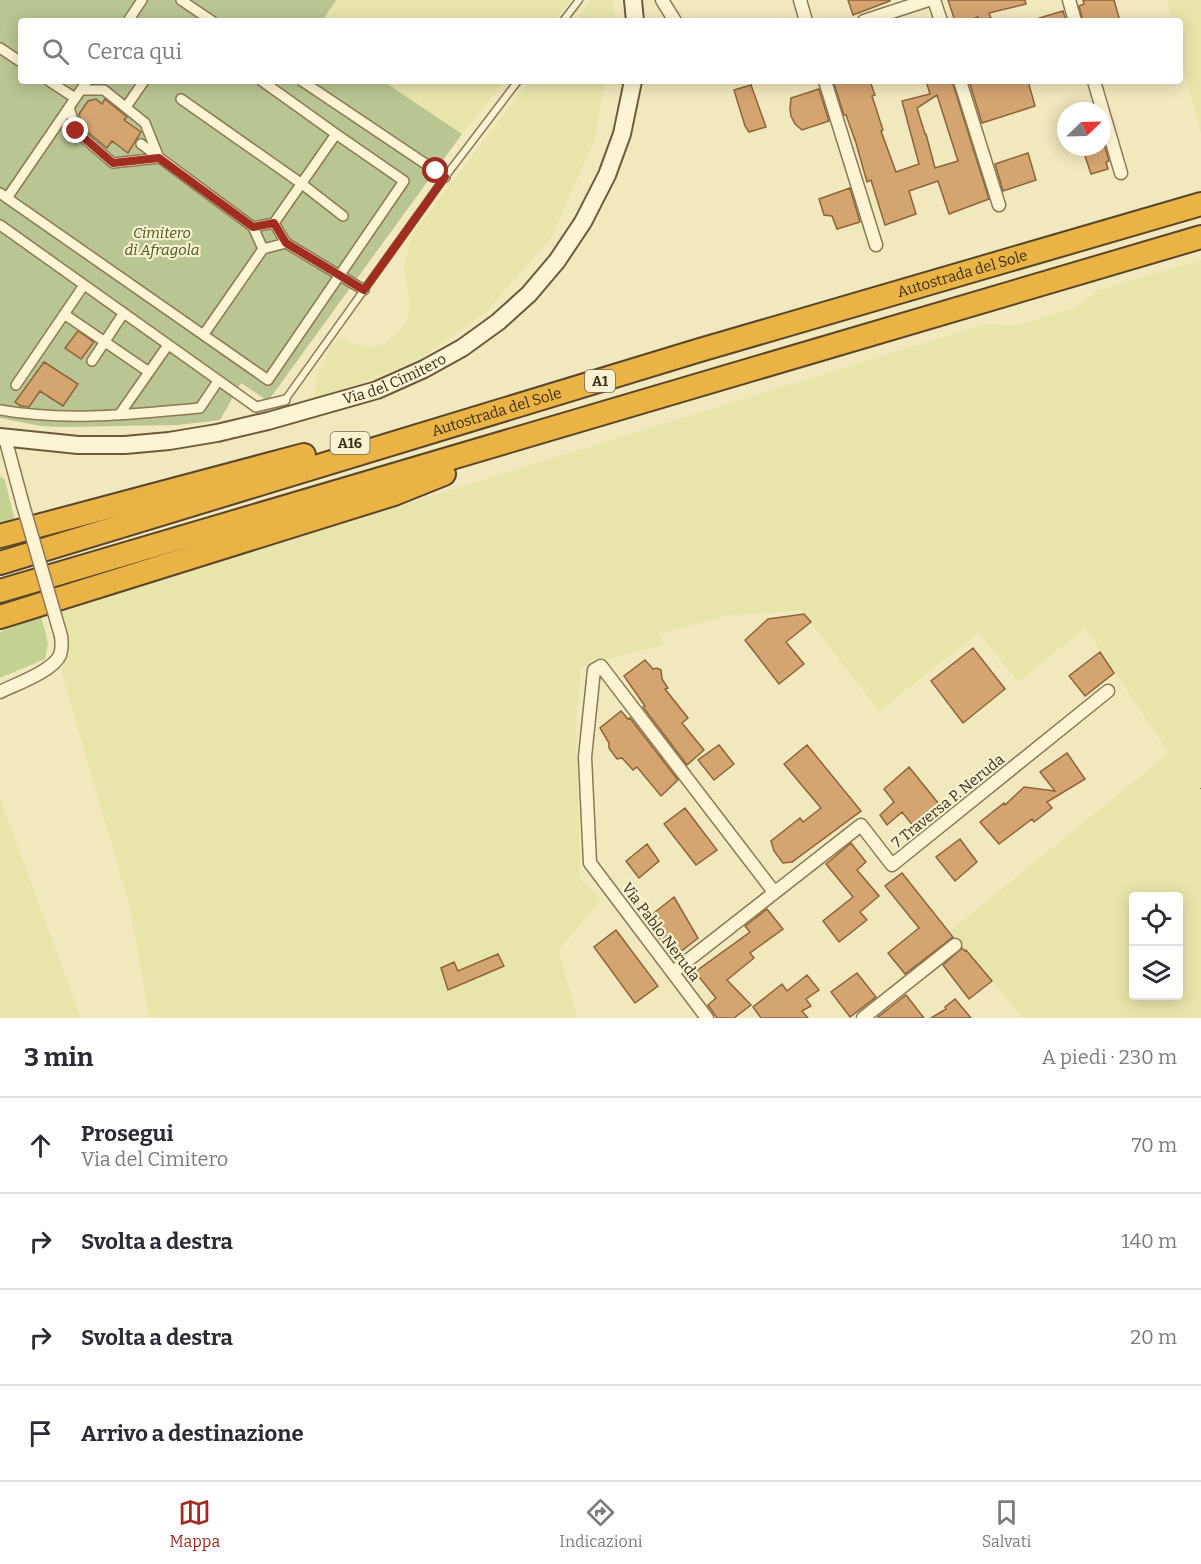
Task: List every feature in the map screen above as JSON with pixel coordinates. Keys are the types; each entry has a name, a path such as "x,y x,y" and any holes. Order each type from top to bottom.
{"highway":[{"name":"Autostrada del Sole","path":"0,563 700,350 1201,204"},
{"name":"Autostrada del Sole","path":"0,591 1201,237"},
{"name":"A16","path":"0,536 700,350"},
{"path":"0,617 394,494 576,421"}],"main road":[{"path":"633,0 635,18"},
{"name":"Via del Cimitero","path":"3,438 78,445 125,445 217,433 377,390 424,369 462,348 498,322 529,294 557,261 584,222 607,175 622,134 632,84"}],"street":[{"path":"130,18 142,0"},
{"path":"181,0 208,18"},
{"path":"662,0 673,18"},
{"path":"800,0 805,18"},
{"path":"873,18 928,0"},
{"path":"934,0 940,18"},
{"path":"1069,0 1074,18"},
{"path":"0,48 18,60"},
{"path":"56,84 78,94 104,90 145,123 159,158"},
{"path":"85,84 3,196 268,380 404,181 266,84"},
{"path":"126,107 142,84"},
{"path":"306,84 445,177"},
{"path":"826,84 876,245"},
{"path":"961,84 999,205"},
{"path":"1095,84 1121,173"},
{"path":"181,99 302,184 343,216"},
{"path":"69,107 76,131 113,163 159,158"},
{"path":"253,227 274,223 336,135"},
{"path":"141,144 253,227 263,249"},
{"path":"274,223 286,243 364,290"},
{"path":"0,225 256,407 285,400"},
{"path":"204,334 263,249 286,243"},
{"path":"16,385 84,285"},
{"path":"64,314 149,372"},
{"path":"92,361 123,314"},
{"path":"119,416 168,345"},
{"path":"0,410 19,414 63,417 119,416 200,408 218,381"},
{"path":"0,692 48,667 59,657 62,648 61,636 3,438"},
{"name":"Via Pablo Neruda","path":"708,1018 590,863 585,758 594,670 601,666 774,892"},
{"name":"7 Traversa P. Neruda","path":"673,972 861,825 892,865 1108,691"},
{"path":"863,1018 955,945"}],"lane":[{"path":"565,18 579,0"},
{"path":"285,400 445,177 516,84"}],"shaded area":[{"path":"336,0 571,0 556,18 324,18"},
{"path":"591,0 613,0 615,18 577,18"},
{"path":"1167,0 1201,0 1201,134 1183,66 1183,18 1171,18"},
{"path":"387,84 503,84 462,134"},
{"path":"527,84 604,84 595,139 551,238 487,311 424,356 380,376 313,399 319,369 332,345 341,337 351,343 369,348 382,345 399,332 408,318 410,304 404,269 411,236"},
{"path":"1201,260 1201,1018 1023,1018 950,931 1169,753 1085,628 1018,682 979,633 879,711 801,610 727,616 658,634 664,644 581,667 576,729 579,878 601,899 559,950 577,1018 149,1018 130,908 62,674 66,629 60,611 985,324 1017,325 1072,309 1098,290"},
{"path":"0,798 81,1018 0,1018"}],"green space":[{"name":"Cimitero di Afragola","path":"0,0 336,0 324,18 18,18 18,84 387,84 462,134 268,401 241,383 220,420 178,425 62,427 41,426 0,418"},
{"path":"0,476 5,480 16,525 0,530"},
{"path":"41,616 48,643 45,659 0,678 0,632"}],"building":[{"path":"848,0 890,0 890,1 853,15"},
{"path":"948,0 1025,0 1026,4 989,13 991,18 954,18"},
{"path":"1083,0 1114,0 1119,18 1082,18 1079,6 1084,4"},
{"path":"1063,11 1065,18 1039,18"},
{"path":"834,84 871,84 875,95 872,96 883,130 881,131 896,172 919,164 902,101 930,94 927,84 953,84 989,199 949,214 938,181 909,191 916,214 885,225 871,180 867,182 856,143 846,115 844,115","holes":["937,95 958,161 935,168 917,108"]},
{"path":"970,84 1029,84 1035,106 982,123"},
{"path":"751,85 766,127 749,132 734,90"},
{"path":"819,89 829,121 802,130 791,116 791,98"},
{"path":"96,99 102,104 105,99 127,117 124,120 141,132 128,153 112,141 107,148 84,129 87,126 81,122 79,114 88,101"},
{"path":"1028,153 1036,180 1003,191 995,164"},
{"path":"1085,156 1108,156 1108,169 1091,174"},
{"path":"850,188 860,222 837,229 832,216 824,215 819,199"},
{"path":"78,331 94,342 81,359 65,348"},
{"path":"44,362 78,384 63,406 40,391 29,407 21,406 15,402"},
{"path":"804,614 811,622 786,642 804,664 779,684 745,640 768,619"},
{"path":"973,648 1005,689 963,723 931,681"},
{"path":"1100,652 1114,673 1085,696 1069,676"},
{"path":"645,660 653,669 661,670 662,679 668,688 665,689 688,718 682,723 704,750 687,765 643,707 645,706 624,676"},
{"path":"621,711 628,719 630,718 678,780 661,796 637,767 633,770 622,758 617,759 609,748 609,743 600,728"},
{"path":"719,745 734,764 714,780 698,760"},
{"path":"807,745 861,811 792,862 783,863 774,851 771,841 800,818 803,822 821,808 784,764"},
{"path":"1067,753 1085,779 1047,802 1052,808 1034,822 1032,819 999,844 980,822 1004,803 1005,805 1024,787 1055,791 1040,772"},
{"path":"909,767 943,809 918,832 902,812 887,825 880,815 894,802 884,789"},
{"path":"685,808 717,850 696,865 664,824"},
{"path":"960,839 977,862 955,881 936,857"},
{"path":"851,843 866,862 857,870 879,896 860,912 867,920 839,942 823,921 853,897 826,864"},
{"path":"647,844 659,861 639,878 626,861"},
{"path":"902,873 953,937 905,974 888,953 919,928 885,886"},
{"path":"674,897 698,938 674,957 645,920"},
{"path":"767,909 783,929 750,953 754,958 727,980 751,1005 734,1018 717,1018 708,1005 716,998 695,972 750,932 745,926"},
{"path":"616,930 658,986 635,1003 594,947"},
{"path":"962,948 992,981 969,999 943,965"},
{"path":"498,954 504,966 448,990 441,968 454,962 458,971"},
{"path":"857,973 876,997 850,1017 831,992"},
{"path":"807,975 819,990 806,999 811,1006 802,1011 808,1018 761,1018 753,1007 782,984 787,991"},
{"path":"906,995 924,1018 878,1018 878,1017"},
{"path":"955,999 971,1018 931,1018 946,1009 945,1007"}],"route":[{"path":"76,131 113,163 159,158 253,227 274,223 286,243 364,290 445,177 436,171"}]}
